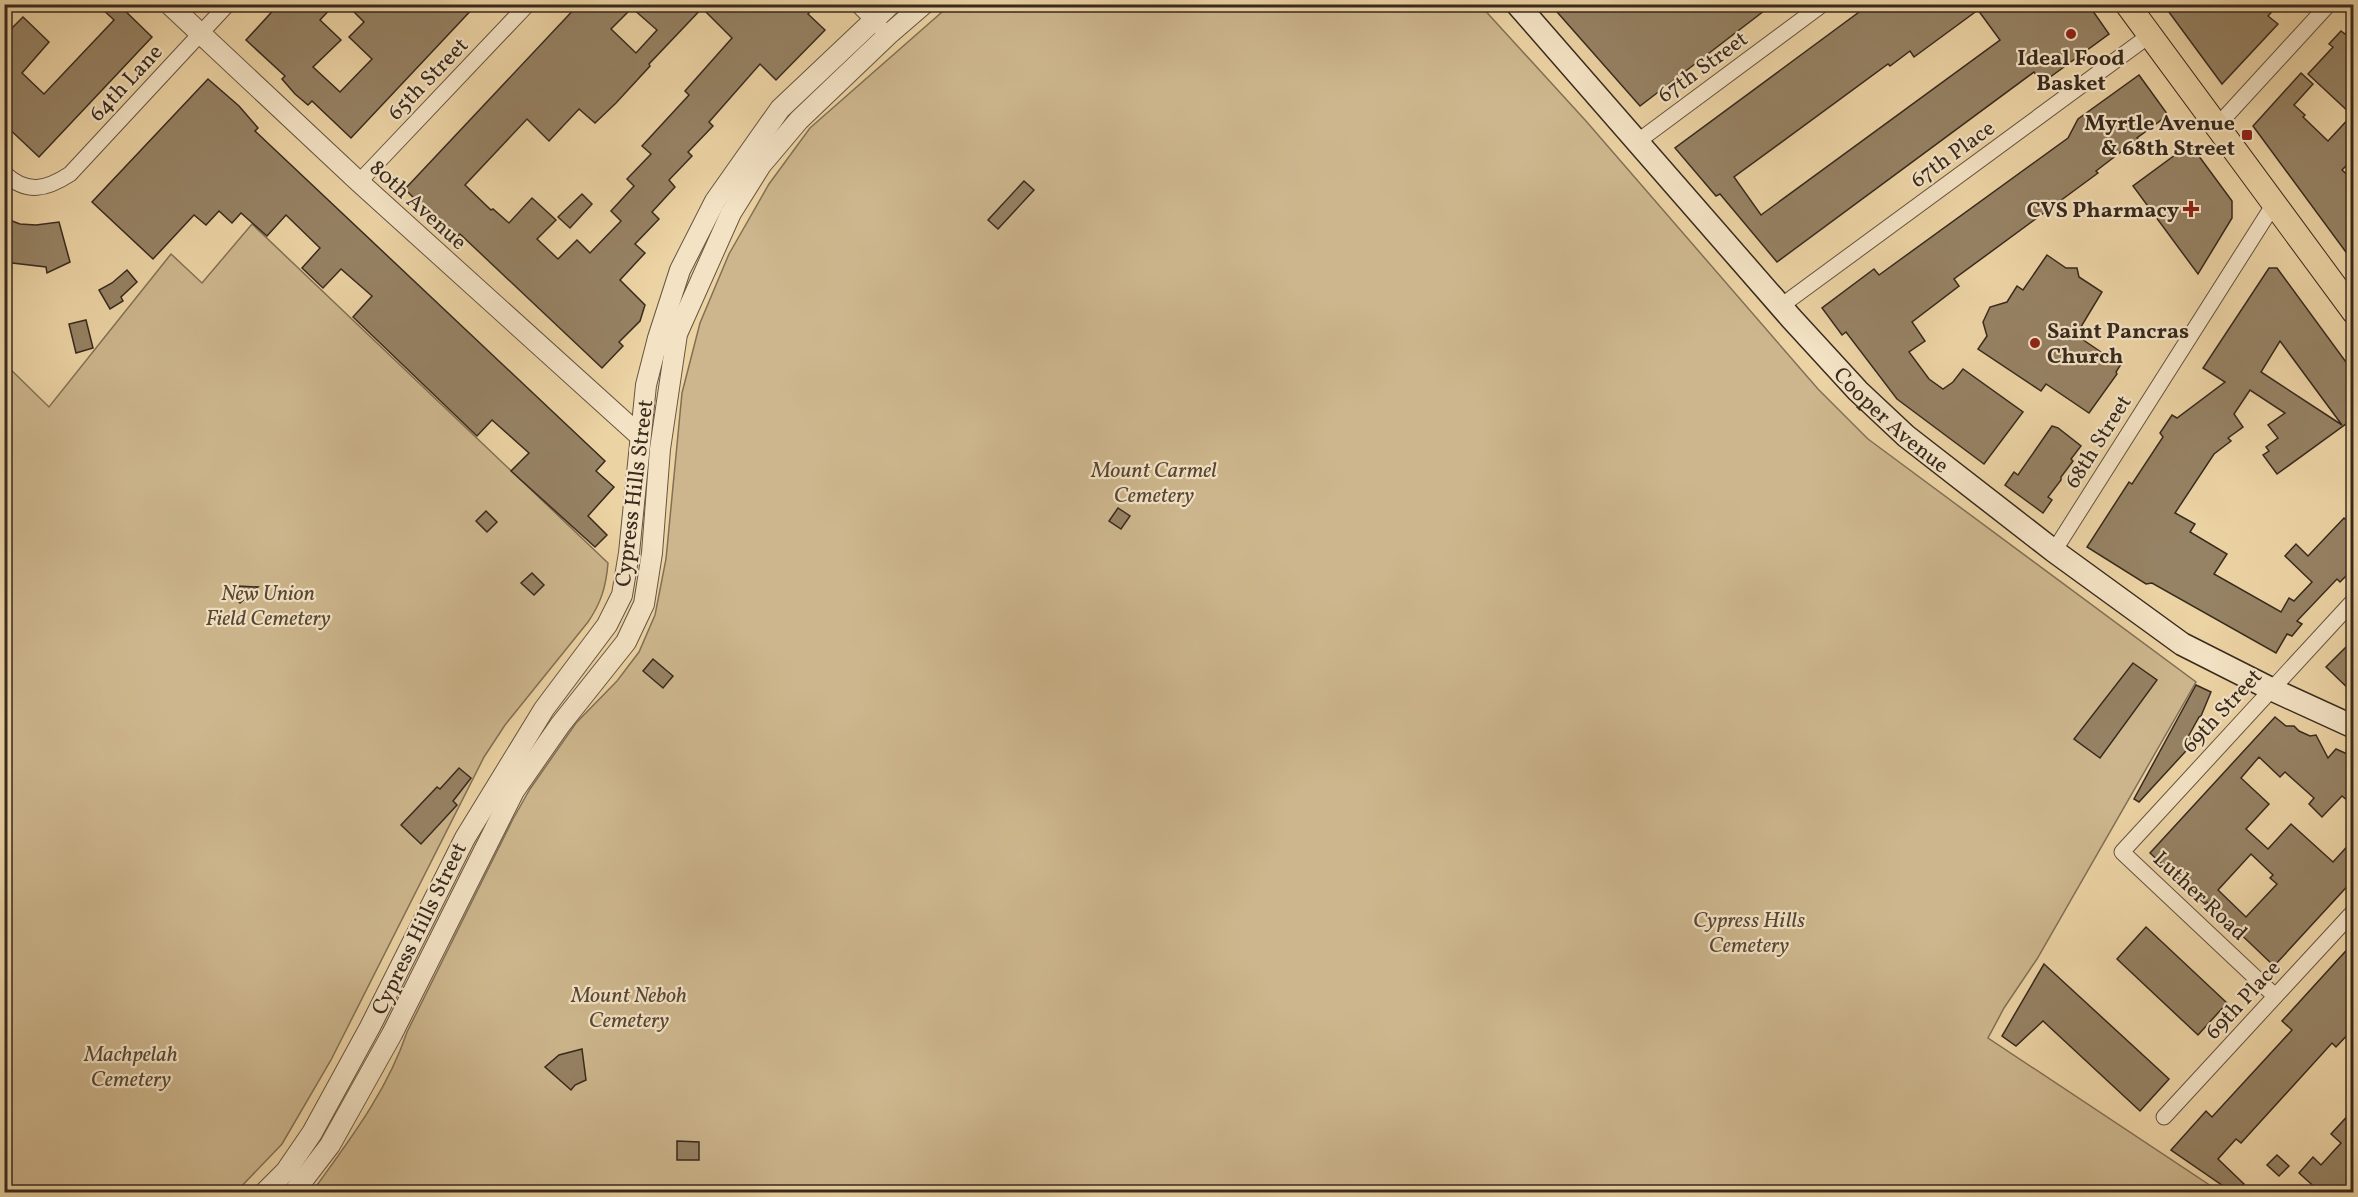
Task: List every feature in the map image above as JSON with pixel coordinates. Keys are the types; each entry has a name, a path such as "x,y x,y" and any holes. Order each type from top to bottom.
{"main road":[{"name":"Cooper Avenue","path":"1517,4 1781,306 1858,391 1906,436 2054,551 2182,644 2271,689 2354,727"},
{"path":"2127,4 2274,204 2350,299"}],"street":[{"name":"80th Avenue","path":"169,4 359,182 640,436"},
{"name":"64th Lane","path":"4,173 30,188 51,186 70,174 228,4"},
{"name":"65th Street","path":"359,182 528,4"},
{"path":"857,4 888,35"},
{"name":"Cypress Hills Street","path":"265,1192 286,1171 312,1133 370,1027 465,838 544,709 607,625 622,595 646,385 658,338 680,270 715,201 780,109 891,4"},
{"name":"Cypress Hills Street","path":"294,1192 330,1145 392,1034 514,790 560,725 626,642 644,604 652,554 660,449 677,334 731,213 761,165 799,120 924,4"},
{"name":"67th Street","path":"1637,142 1823,4"},
{"path":"2217,126 2329,4"},
{"name":"67th Place","path":"1781,306 2150,35"},
{"name":"68th Street","path":"2054,551 2274,204"},
{"name":"69th Street","path":"2122,852 2354,600"},
{"name":"Luther Road","path":"2122,852 2275,996"},
{"name":"69th Place","path":"2164,1117 2354,911"}],"green space":[{"name":"Mount Carmel Cemetery","path":"950,5 1480,5 1586,121 1818,389 1868,439 2196,682 2037,959 2004,1008 1988,1038 2220,1192 312,1192 378,1096 407,1032 530,789 576,723 617,681 639,652 655,615 666,559 682,393 700,323 729,254 769,184 810,128"},
{"name":"New Union Field Cemetery","path":"252,224 608,563 606,580 600,601 588,622 505,725 484,757 331,1060 282,1144 236,1192 5,1192 4,363 49,407 171,254 202,283"}],"building":[{"path":"97,4 118,4 152,37 39,157 4,124 4,36 23,17 49,42 22,73 44,94 114,20"},
{"path":"279,4 335,4 320,20 341,40 313,67 340,92 372,59 349,37 364,22 346,4 477,4 351,138 312,101 308,105 295,94 282,79 285,76 246,40"},
{"path":"579,4 706,4 595,123 579,109 549,141 527,119 465,185 491,210 493,209 509,223 532,198 556,220 537,239 558,259 577,240 590,253 621,221 611,211 634,186 627,179 651,154 642,146 689,95 685,91 732,38 706,12 714,4 817,4 808,14 825,30 776,80 760,64 709,122 713,126 688,152 692,156 669,180 675,187 652,212 659,219 635,244 645,253 620,280 645,305 640,321 619,342 623,346 602,368 460,234 454,239 405,189","holes":["632,8 657,30 636,53 611,29"]},
{"path":"1550,4 1773,4 1640,106"},
{"path":"1870,4 2088,4 2109,34 2042,83 2034,72 1777,262 1720,194 1716,196 1675,148","holes":["1978,10 2000,40 1761,215 1734,177 1888,64 1890,66 1910,51 1914,57"]},
{"path":"2163,4 2279,4 2268,16 2278,24 2222,84"},
{"path":"2354,25 2354,158 2342,170 2354,181 2354,263 2253,126 2301,73 2313,84 2294,105 2328,141 2352,115 2308,74 2333,47 2329,44 2341,31 2345,34"},
{"path":"2139,75 2168,115 2137,138 2142,144 2130,153 2126,148 2096,171 2098,173 1954,279 1959,286 1912,322 1925,341 1909,352 1929,379 1943,389 1953,382 1963,369 2023,412 1984,464 1897,399 1846,332 1842,335 1822,308 1874,269 1879,275 2068,138 2078,119"},
{"path":"208,79 239,106 258,128 255,131 605,461 596,471 614,487 588,516 607,535 595,547 511,471 529,453 492,420 477,436 353,317 372,296 341,269 323,288 302,268 320,248 286,215 267,236 241,213 232,223 219,211 206,225 194,215 153,259 92,202"},
{"name":"CVS Pharmacy","path":"2190,144 2232,201 2232,218 2198,274 2133,186"},
{"path":"1024,181 1034,190 998,229 988,220"},
{"path":"582,194 592,204 570,228 558,217"},
{"path":"4,218 20,224 36,225 59,222 70,262 47,273 46,267 4,262"},
{"name":"Saint Pancras Church","path":"2047,255 2066,268 2077,268 2079,277 2102,292 2076,335 2107,356 2109,352 2123,361 2117,374 2089,413 2046,384 2041,391 1978,349 1987,336 1983,322 1990,307 2007,302 2017,286 2023,290"},
{"path":"2269,268 2277,268 2354,373 2354,418 2277,474 2263,455 2269,451 2266,447 2278,438 2268,425 2285,413 2250,390 2234,414 2243,427 2228,438 2231,441 2214,454 2175,513 2195,524 2190,532 2227,554 2214,574 2281,612 2289,598 2294,601 2312,582 2285,556 2296,544 2308,556 2344,518 2354,527 2354,568 2340,582 2337,579 2297,621 2302,624 2292,636 2287,634 2276,653 2152,583 2146,584 2087,547 2129,482 2132,484 2163,437 2160,433 2172,415 2177,418 2225,382 2203,368","holes":["2280,341 2342,425 2261,372"]},
{"path":"127,270 137,282 121,297 123,301 110,309 99,290 112,283"},
{"path":"86,320 93,348 76,353 69,324"},
{"path":"2052,426 2081,446 2048,497 2052,500 2043,513 2005,485 2014,472 2018,475"},
{"path":"1118,508 1130,516 1121,529 1109,521"},
{"path":"486,511 497,522 487,532 476,521"},
{"path":"532,573 544,585 534,595 521,583"},
{"path":"237,586 258,587 240,603 229,593"},
{"path":"2354,639 2354,694 2326,667"},
{"path":"653,659 673,676 663,688 643,671"},
{"path":"2133,663 2157,680 2100,758 2074,739"},
{"path":"2196,685 2211,692 2201,716 2188,737 2196,740 2139,802 2134,799"},
{"path":"2275,717 2286,726 2294,726 2310,736 2316,735 2328,758 2336,749 2354,757 2354,806 2342,796 2322,817 2309,804 2314,798 2285,772 2280,777 2259,757 2241,778 2269,804 2246,829 2268,849 2291,824 2333,862 2354,839 2354,879 2274,966 2207,902 2205,904 2150,853","holes":["2251,854 2273,875 2270,878 2277,884 2246,917 2218,890"]},
{"path":"459,768 471,778 453,801 457,805 421,844 401,825 437,787 440,789"},
{"path":"2146,927 2227,1003 2198,1035 2117,959"},
{"path":"2354,942 2354,1028 2336,1047 2332,1043 2241,1143 2236,1139 2218,1159 2244,1184 2236,1192 2232,1192 2171,1150 2206,1111 2212,1117 2292,1030 2282,1021"},
{"path":"2044,964 2169,1079 2140,1111 2043,1021 2016,1046 2002,1036"},
{"path":"582,1049 586,1080 575,1085 571,1090 545,1067 559,1055"},
{"path":"2354,1109 2354,1192 2320,1192 2299,1173 2313,1157 2321,1165 2341,1143 2331,1134"},
{"path":"677,1141 699,1142 699,1160 677,1160"},
{"path":"2277,1155 2289,1166 2279,1176 2267,1165"}],"place":[{"name":"Ideal Food Basket","path":"2071,34"},
{"name":"Myrtle Avenue & 68th Street","path":"2247,135"},
{"name":"CVS Pharmacy","path":"2191,209"},
{"name":"Saint Pancras Church","path":"2035,343"}],"park label":[{"name":"Cypress Hills Cemetery","path":"1749,932"},
{"name":"Mount Neboh Cemetery","path":"629,1006"},
{"name":"Machpelah Cemetery","path":"131,1066"}]}
